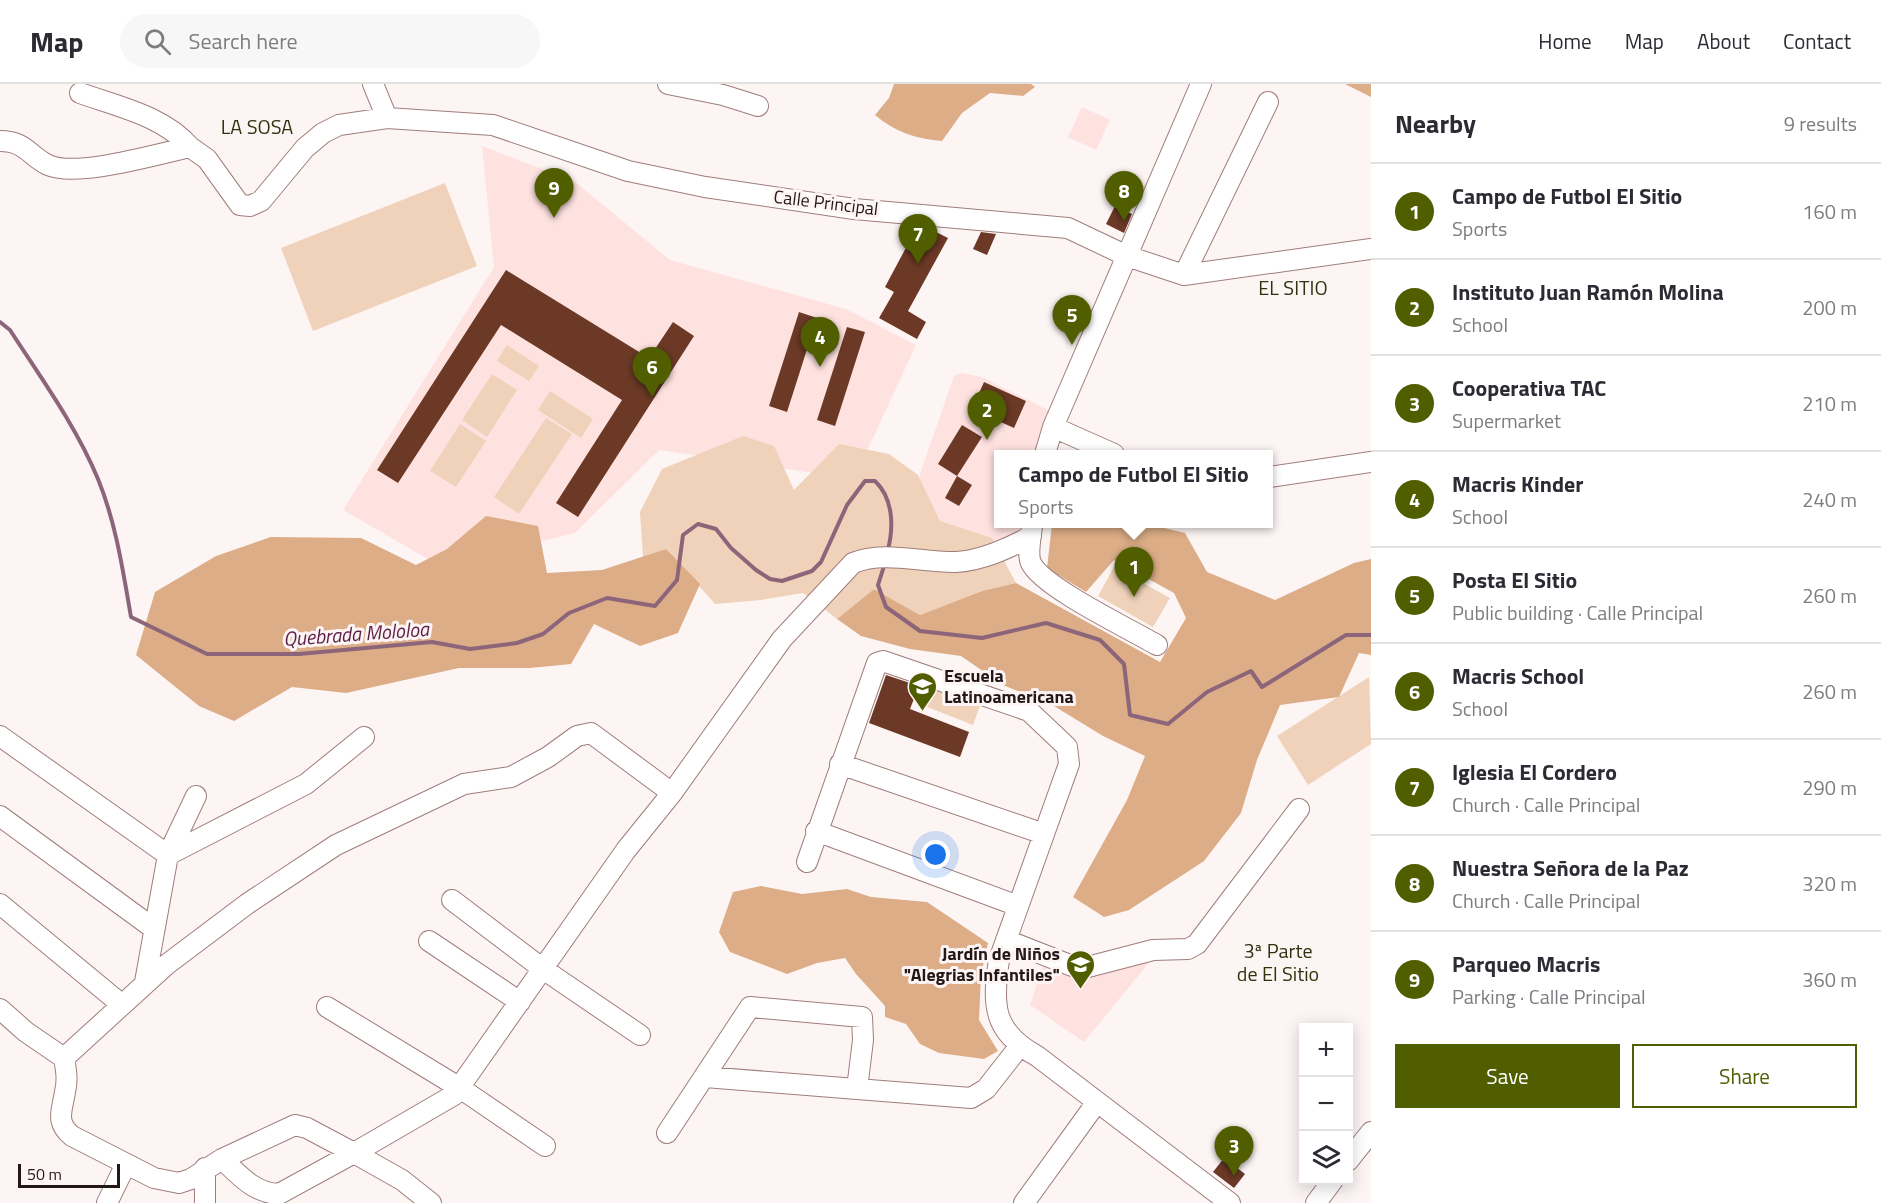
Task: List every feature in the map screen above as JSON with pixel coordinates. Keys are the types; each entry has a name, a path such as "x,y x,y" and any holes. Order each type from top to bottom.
{"street":[{"path":"372,84 387,118"},
{"path":"668,84 723,95 758,106"},
{"path":"1046,450 1053,427 1202,84"},
{"path":"80,93 165,126 180,136 190,147"},
{"path":"1184,275 1268,102"},
{"name":"Calle Principal","path":"190,147 207,159 240,206 250,206 261,201 305,148 323,133 339,125 387,118 493,124 628,171 705,187 854,208 1068,228 1127,256 1184,275 1371,249"},
{"path":"0,141 12,141 30,150 48,165 75,168 190,147"},
{"path":"1053,427 1105,450"},
{"path":"1273,476 1371,462"},
{"path":"214,1164 268,1194 279,1194 454,1095 627,850 672,793 782,639 853,563 880,558 958,562 1016,545 1032,530"},
{"path":"1032,530 1030,561 1039,575 1054,588 1157,645"},
{"path":"807,862 816,831 878,663 883,661 894,664 1029,711 1067,747 1069,764 999,960 994,991 996,1014 1019,1047 1037,1056 1230,1203"},
{"path":"64,1058 145,982 247,904 336,845 454,788 511,777 548,757 577,736 591,734 672,793"},
{"path":"0,736 168,855"},
{"path":"168,855 306,784 364,737"},
{"path":"840,764 1044,834"},
{"path":"145,982 168,855 196,796"},
{"path":"1006,940 1080,969 1153,950 1188,949 1197,944 1299,809"},
{"path":"0,816 153,928"},
{"path":"816,831 1018,906"},
{"path":"452,900 543,969 640,1035"},
{"path":"0,904 121,1004"},
{"path":"429,941 520,1002"},
{"path":"327,1007 460,1088 545,1146"},
{"path":"667,1133 750,1007 862,1017 863,1040 857,1089"},
{"path":"0,1011 64,1058"},
{"path":"705,1077 971,1098 986,1089 1019,1047"},
{"path":"64,1058 66,1091 60,1112 64,1130 154,1178 179,1183 191,1179 214,1164 295,1125 307,1128 336,1146 354,1153 402,1180 430,1203"},
{"path":"1024,1203 1097,1102"},
{"path":"1353,1155 1371,1132"},
{"path":"107,1203 126,1164"},
{"path":"205,1203 214,1164"},
{"path":"1316,1203 1329,1185"}],"shaded area":[{"path":"894,84 1031,84 1035,87 1023,96 990,93 962,113 942,141 907,134 890,126 875,115 889,98"},
{"path":"1345,84 1371,84 1371,97"},
{"path":"1082,107 1110,120 1096,150 1068,137"},
{"path":"482,146 574,181 670,260 846,309 916,345 854,479 659,450 575,533 440,566 343,510 494,267"},
{"path":"445,183 477,266 313,331 281,248"},
{"path":"507,345 539,366 529,381 497,361"},
{"path":"961,373 982,377 1050,411 1038,450 994,450 994,528 1022,528 1014,537 975,552 898,549 922,468 954,376"},
{"path":"492,374 517,390 487,437 462,420"},
{"path":"550,391 593,419 581,438 538,410"},
{"path":"546,418 572,434 519,514 494,497"},
{"path":"460,424 486,441 456,487 430,471"},
{"path":"743,436 774,446 794,490 839,444 889,454 918,475 940,521 992,538 1016,583 982,591 920,615 874,589 837,619 803,593 715,604 666,549 643,557 640,512 662,469"},
{"path":"486,516 538,526 547,573 602,570 666,549 700,584 678,633 640,646 594,624 571,664 530,668 459,668 346,693 292,687 234,721 199,706 136,655 155,592 216,556 271,537 361,538 416,565 447,549"},
{"path":"1052,528 1164,528 1185,533 1207,572 1275,600 1354,563 1371,559 1371,655 1359,653 1339,697 1280,705 1257,760 1241,813 1204,861 1129,910 1104,917 1073,897 1127,800 1145,756 1103,736 1054,706 1003,685 961,656 910,649 861,636 837,619 874,589 920,615 982,591 1016,583 1160,662 1186,618 1174,593 1114,560 1086,592 1047,568"},
{"path":"1114,567 1170,598 1153,627 1098,596"},
{"path":"1369,677 1371,744 1308,785 1277,736"},
{"path":"927,679 982,700 973,725 917,703"},
{"path":"761,886 802,894 847,889 871,897 927,902 988,943 981,975 979,1020 998,1051 984,1059 939,1053 920,1044 906,1024 885,1017 885,1006 845,958 817,963 787,974 730,952 719,932 733,892"},
{"name":"Jardín de Niños \"Alegrias Infantiles\"","path":"1157,953 1084,1042 1030,1005 1044,961 1078,973"}],"building":[{"path":"1115,206 1132,214 1124,233 1106,224"},
{"path":"917,227 928,228 948,238 908,311 926,322 917,339 879,318 894,292 885,287"},
{"path":"981,232 996,234 987,255 973,249"},
{"path":"506,270 649,358 673,322 694,336 578,517 556,503 622,400 501,325 398,483 377,470"},
{"path":"799,312 817,318 787,412 769,406"},
{"path":"847,327 865,332 835,426 817,420"},
{"path":"984,382 1026,401 1014,428 972,409"},
{"path":"962,425 982,437 957,476 938,464"},
{"path":"957,476 972,485 959,506 945,498"},
{"path":"886,675 919,686 910,709 969,732 960,757 869,723"},
{"path":"1224,1158 1245,1174 1234,1188 1213,1172"}],"waterway":[{"name":"Quebrada Mololoa","path":"0,322 10,330 57,403 98,479 114,530 131,617 207,654 299,654 432,642 470,649 517,643 543,634 569,613 607,598 655,606 677,580 683,535 698,524 716,529 731,548 756,570 770,579 782,581 812,571 821,562 847,505 865,481 875,481 886,496 889,505 891,534 887,553"},
{"name":"Quebrada Mololoa","path":"885,563 878,585 886,607 920,631 982,638 1046,623 1100,640 1124,664 1130,715 1168,724 1207,692 1251,671 1262,687 1346,635 1371,635"}],"place":[{"name":"Parqueo Macris","path":"554,218"},
{"name":"Nuestra Señora de la Paz","path":"1124,221"},
{"name":"Iglesia El Cordero","path":"918,264"},
{"name":"Posta El Sitio","path":"1072,345"},
{"name":"Macris Kinder","path":"820,367"},
{"name":"Macris School","path":"652,397"},
{"name":"Instituto Juan Ramón Molina","path":"987,440"},
{"name":"Campo de Futbol El Sitio","path":"1134,597"},
{"name":"Escuela Latinoamericana","path":"923,712"},
{"name":"Jardín de Niños \"Alegrias Infantiles\"","path":"1081,990"},
{"name":"Cooperativa TAC","path":"1234,1176"}],"district":[{"name":"LA SOSA","path":"257,127"},
{"name":"EL SITIO","path":"1293,288"},
{"name":"3ª Parte de El Sitio","path":"1278,962"}]}
